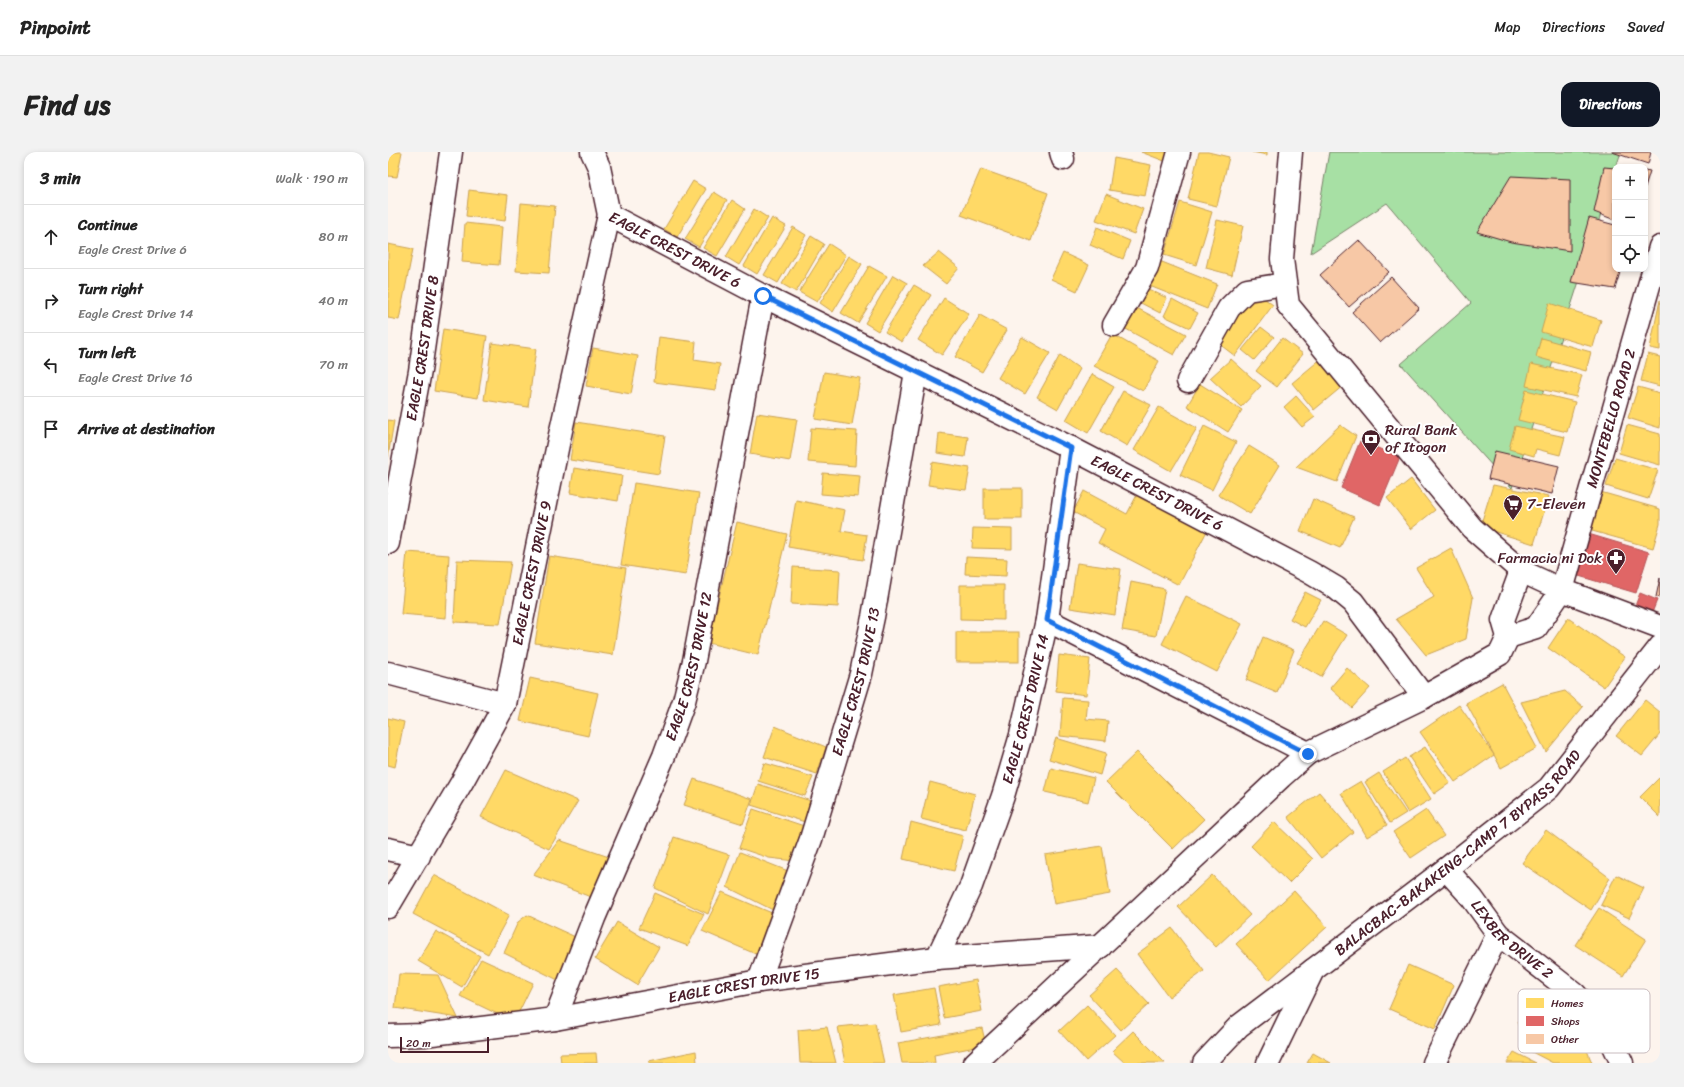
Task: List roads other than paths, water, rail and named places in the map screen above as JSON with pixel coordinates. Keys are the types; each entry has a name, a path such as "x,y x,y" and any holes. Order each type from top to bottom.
{"street":[{"name":"EAGLE CREST DRIVE 8","path":"388,543 420,371 451,152"},
{"name":"EAGLE CREST DRIVE 6","path":"592,152 599,167 609,215 763,296 1071,448 1309,572 1336,588 1353,602 1424,697"},
{"path":"1114,325 1146,268 1179,152"},
{"path":"1291,152 1282,259 1288,305 1472,528 1521,571 1562,590 1660,627"},
{"name":"EAGLE CREST DRIVE 9","path":"388,907 419,856 505,704 558,444 609,215"},
{"name":"MONTEBELLO ROAD 2","path":"1508,637 1536,628 1562,590 1660,246"},
{"path":"1188,381 1229,308 1247,290 1285,284"},
{"name":"EAGLE CREST DRIVE 12","path":"555,1019 594,918 664,756 684,701 694,661 763,296"},
{"name":"EAGLE CREST DRIVE 13","path":"759,981 811,839 861,674 873,617 916,372"},
{"name":"EAGLE CREST DRIVE 14","path":"938,958 971,886 1003,796 1021,735 1047,620 1071,448"},
{"path":"975,1063 1281,776 1308,754 1424,697 1500,654 1508,637 1503,620 1521,571"},
{"path":"1047,620 1308,754"},
{"name":"BALACBAC-BAKAKENG-CAMP 7 BYPASS ROAD","path":"1268,1063 1313,970 1446,869 1548,788 1660,647"},
{"path":"388,673 505,704"},
{"path":"388,850 419,856"},
{"name":"LEXBER DRIVE 2","path":"1446,869 1472,898 1498,934 1569,989"},
{"path":"1434,1063 1498,934"},
{"name":"EAGLE CREST DRIVE 15","path":"388,1036 424,1035 555,1019 759,981 938,958 1101,946"},
{"path":"1204,1063 1239,1026 1313,970"},
{"name":"LEXBER DRIVE 2","path":"1617,1053 1622,1063"}],"place":[{"name":"Rural Bank of Itogon","path":"1371,456"},
{"name":"7-Eleven","path":"1513,521"},
{"name":"Farmacia ni Dok","path":"1616,575"}]}
